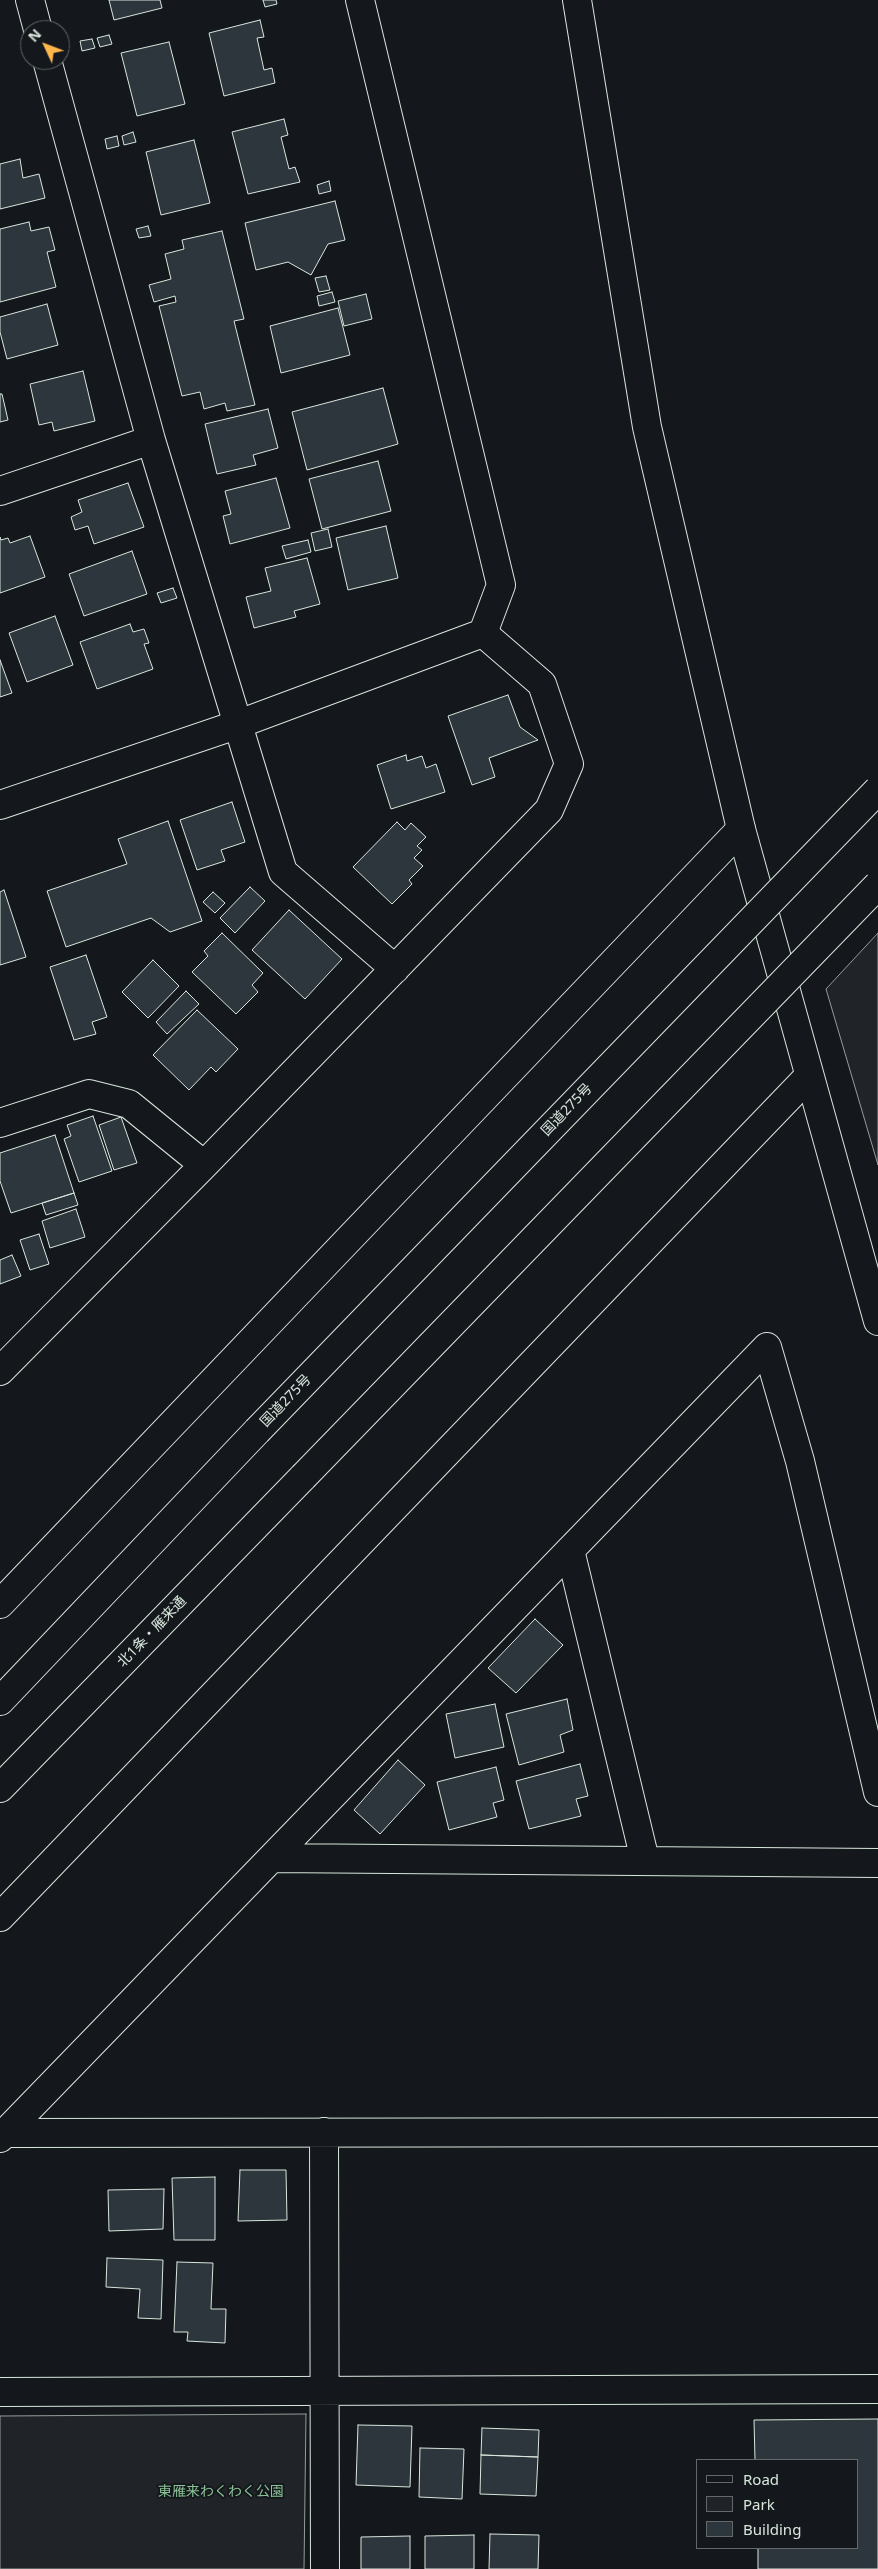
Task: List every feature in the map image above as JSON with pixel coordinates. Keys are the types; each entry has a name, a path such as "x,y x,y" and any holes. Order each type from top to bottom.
{"main road":[{"path":"30,0 35,20"},
{"path":"0,805 236,725 483,633 501,585 360,0"},
{"path":"577,0 647,427 741,829 878,1321"},
{"path":"50,70 151,440 236,725 283,872 395,969"},
{"path":"0,491 151,440"},
{"path":"0,1371 204,1165 549,810 569,764 542,684 483,633"},
{"name":"国道275号","path":"0,1701 257,1431 878,790"},
{"path":"0,1604 741,829"},
{"name":"北1条・雁来通","path":"0,1788 878,885"},
{"path":"0,1917 809,1076"},
{"path":"0,1123 89,1094 129,1104 204,1165"},
{"path":"2,2135 767,1347 800,1460 878,1792"},
{"path":"570,1550 645,1860"},
{"path":"272,1858 878,1863"},
{"path":"2,2135 324,2132 878,2132"},
{"path":"324,2132 325,2569"},
{"path":"0,2392 878,2389"}],"green space":[{"path":"878,933 878,1165 826,989"},
{"name":"東雁来わくわく公園","path":"306,2414 304,2569 0,2569 0,2416"}],"building":[{"path":"109,0 160,0 162,8 114,20"},
{"path":"263,0 276,0 277,4 265,7"},
{"path":"260,20 264,37 257,38 264,70 272,68 275,83 224,96 209,33"},
{"path":"109,35 112,44 100,47 97,38"},
{"path":"92,39 95,48 82,51 80,41"},
{"path":"169,42 185,104 137,116 121,53"},
{"path":"284,119 288,135 281,137 289,169 295,167 300,182 248,194 232,132"},
{"path":"133,132 136,142 124,145 122,136"},
{"path":"117,136 119,146 107,149 105,139"},
{"path":"194,140 210,203 161,215 146,152"},
{"path":"20,159 23,178 39,174 45,198 0,209 0,164"},
{"path":"329,181 331,191 319,194 317,185"},
{"path":"335,201 345,240 328,244 311,275 288,262 256,270 245,223"},
{"path":"29,222 31,231 49,227 55,250 47,252 56,287 0,302 0,229"},
{"path":"148,226 151,236 139,238 136,229"},
{"path":"222,231 244,319 234,321 255,405 227,411 225,403 204,409 200,392 182,396 159,306 176,302 175,296 154,302 149,285 171,279 165,254 184,249 182,240"},
{"path":"326,276 330,290 319,292 315,278"},
{"path":"332,292 335,302 319,306 317,296"},
{"path":"366,294 372,319 344,326 338,301"},
{"path":"47,304 58,345 7,359 0,332 0,317"},
{"path":"338,308 350,355 281,373 270,326"},
{"path":"83,371 95,421 54,431 52,422 39,425 30,384"},
{"path":"383,388 398,444 307,470 292,412"},
{"path":"0,394 2,394 8,420 0,422"},
{"path":"268,409 278,448 253,455 256,465 217,474 205,424"},
{"path":"378,461 391,511 322,529 309,479"},
{"path":"276,478 290,528 230,544 223,516 231,514 225,491"},
{"path":"128,483 144,527 94,544 88,526 75,530 71,517 82,512 78,500"},
{"path":"386,526 398,578 348,590 336,538"},
{"path":"328,529 332,547 315,551 311,533"},
{"path":"30,536 45,577 0,593 0,537 1,540 8,538 10,543"},
{"path":"308,540 311,552 286,559 282,546"},
{"path":"132,551 147,594 84,616 69,574"},
{"path":"307,558 320,604 294,611 296,617 254,628 246,597 271,591 265,568"},
{"path":"173,588 177,598 161,603 157,593"},
{"path":"55,616 73,665 27,682 9,633"},
{"path":"130,624 133,632 144,629 149,643 144,644 153,669 97,689 80,642"},
{"path":"0,660 12,693 0,697"},
{"path":"508,695 520,727 538,740 489,758 495,777 472,785 448,716"},
{"path":"406,755 407,761 422,756 426,768 436,764 445,792 391,809 377,765"},
{"path":"232,802 245,842 221,850 225,861 197,870 180,820"},
{"path":"168,821 202,921 170,932 151,918 66,947 47,891 127,864 118,839"},
{"path":"397,822 405,830 411,823 426,837 417,846 422,850 414,858 423,866 409,880 412,884 392,904 353,867"},
{"path":"250,887 265,901 235,933 220,918"},
{"path":"4,890 26,957 0,965 0,892"},
{"path":"213,892 225,903 215,913 203,902"},
{"path":"289,910 342,959 305,999 252,950"},
{"path":"222,933 263,973 252,985 258,992 236,1014 192,972 208,956 204,951"},
{"path":"86,955 107,1017 92,1022 96,1034 74,1040 50,967"},
{"path":"153,960 179,986 148,1018 122,992"},
{"path":"186,991 199,1004 167,1034 156,1022"},
{"path":"197,1010 238,1049 216,1072 211,1067 189,1090 153,1055"},
{"path":"93,1116 112,1171 79,1182 64,1139 71,1136 67,1125"},
{"path":"121,1117 137,1163 114,1170 99,1125"},
{"path":"55,1135 74,1193 11,1213 0,1181 0,1153"},
{"path":"74,1193 78,1205 46,1215 42,1203"},
{"path":"76,1209 85,1237 50,1248 42,1221"},
{"path":"39,1234 49,1264 30,1270 20,1240"},
{"path":"12,1255 21,1276 0,1284 0,1260"},
{"path":"535,1619 563,1645 516,1693 488,1668"},
{"path":"567,1699 573,1730 560,1735 564,1752 519,1765 506,1714"},
{"path":"495,1704 504,1747 455,1758 446,1714"},
{"path":"398,1760 425,1785 380,1834 354,1810"},
{"path":"580,1764 588,1796 576,1799 581,1816 529,1829 516,1781"},
{"path":"496,1767 504,1800 493,1803 497,1817 449,1830 437,1782"},
{"path":"240,2170 286,2170 287,2220 238,2221"},
{"path":"215,2177 215,2240 174,2240 172,2178"},
{"path":"164,2189 163,2229 109,2231 108,2190"},
{"path":"107,2258 163,2260 161,2319 138,2318 140,2289 106,2287"},
{"path":"177,2262 213,2263 211,2309 226,2309 225,2343 187,2341 188,2332 174,2332"},
{"path":"878,2419 878,2569 758,2569 758,2549 858,2549 858,2459 755,2459 754,2420"},
{"path":"358,2425 412,2426 410,2487 356,2485"},
{"path":"482,2428 539,2430 538,2457 481,2455"},
{"path":"420,2448 464,2449 462,2499 419,2497"},
{"path":"481,2455 538,2457 536,2496 480,2494"},
{"path":"490,2534 539,2535 538,2569 489,2569"},
{"path":"474,2535 474,2569 425,2569 425,2536"},
{"path":"410,2536 410,2569 361,2569 361,2537"}]}
